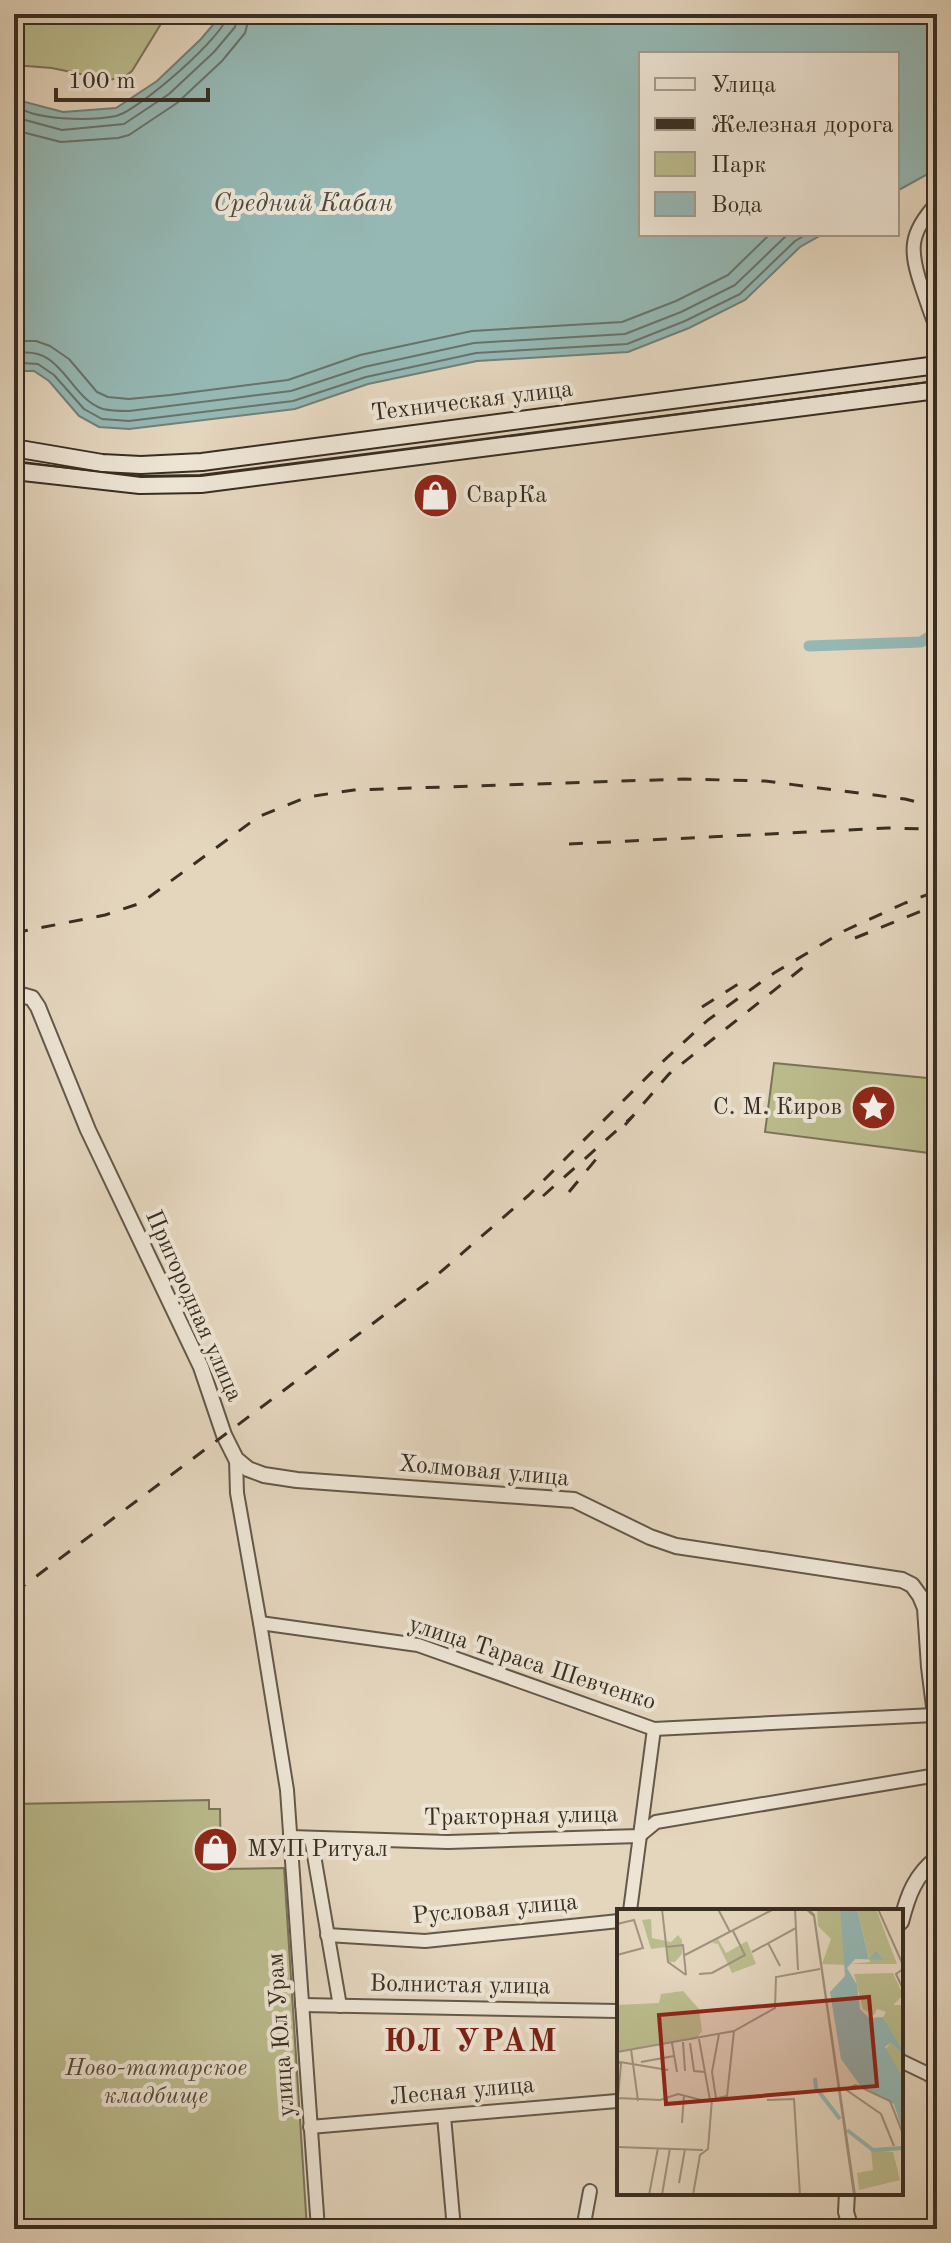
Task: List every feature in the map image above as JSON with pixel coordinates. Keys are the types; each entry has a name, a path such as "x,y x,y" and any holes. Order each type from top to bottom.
{"main road":[{"name":"Техническая улица","path":"14,448 102,463 202,462 937,365"},
{"name":"Техническая улица","path":"14,471 140,485 201,484 937,390"}],"street":[{"path":"937,203 922,219 912,260 937,329"},
{"name":"Пригородная улица","path":"14,993 32,998 38,1007 88,1130 201,1367 224,1435 236,1459 237,1493 287,1790 290,1837"},
{"name":"Холмовая улица","path":"236,1459 248,1469 264,1475 297,1480 574,1500 650,1537 676,1546 902,1580 912,1585 925,1608 934,1715"},
{"name":"улица Тараса Шевченко","path":"260,1623 418,1645 654,1729 934,1715"},
{"path":"934,1715 937,1731"},
{"path":"630,1909 654,1729"},
{"name":"Тракторная улица","path":"290,1837 448,1842 639,1836 656,1822 937,1775"},
{"name":"улица Юл Урам","path":"290,1837 318,2229"},
{"path":"311,1838 340,2006"},
{"path":"903,1916 914,1884 923,1869 937,1858"},
{"name":"Русловая улица","path":"327,1935 425,1941 617,1921"},
{"name":"Волнистая улица","path":"302,2005 617,2011"},
{"path":"903,2062 937,2081"},
{"name":"Лесная улица","path":"310,2127 617,2101"},
{"path":"444,2116 454,2229"},
{"path":"583,2229 590,2191"},
{"path":"847,2195 846,2212 851,2229"}],"green space":[{"path":"14,14 167,14 132,71 124,77 109,80 52,68 14,65"},
{"path":"774,1063 937,1079 937,1154 765,1132"},
{"name":"Ново-татарское кладбище","path":"209,1800 209,1809 220,1809 221,1869 284,1868 307,2229 14,2229 14,1804"}],"water":[{"name":"Средний Кабан","path":"222,14 937,14 937,169 899,190 899,52 639,52 639,236 819,236 800,247 745,300 689,328 628,352 477,361 368,384 295,409 129,429 99,427 79,416 49,381 34,371 21,371 14,375 14,82 21,101 63,112 116,108 157,81"}],"waterway":[{"path":"809,646 921,642 937,632"}],"tram line":[{"path":"14,461 141,477 201,476 937,381"}],"railway":[{"path":"14,933 105,915 141,903 258,817 307,797 354,790 684,779 765,781 905,799 937,807"},
{"path":"569,844 888,828 932,829 937,832"},
{"path":"14,1593 436,1276 529,1195 708,1020 774,973 844,931 937,891"},
{"path":"855,938 937,907"},
{"path":"625,1125 669,1074 811,961"},
{"path":"702,1007 749,977"},
{"path":"543,1196 633,1116"},
{"path":"569,1192 597,1158"}],"place":[{"name":"СварКа","path":"435,496"},
{"name":"С. М. Киров","path":"873,1108"},
{"name":"МУП Ритуал","path":"216,1850"}],"district":[{"name":"ЮЛ УРАМ","path":"471,2043"}]}
